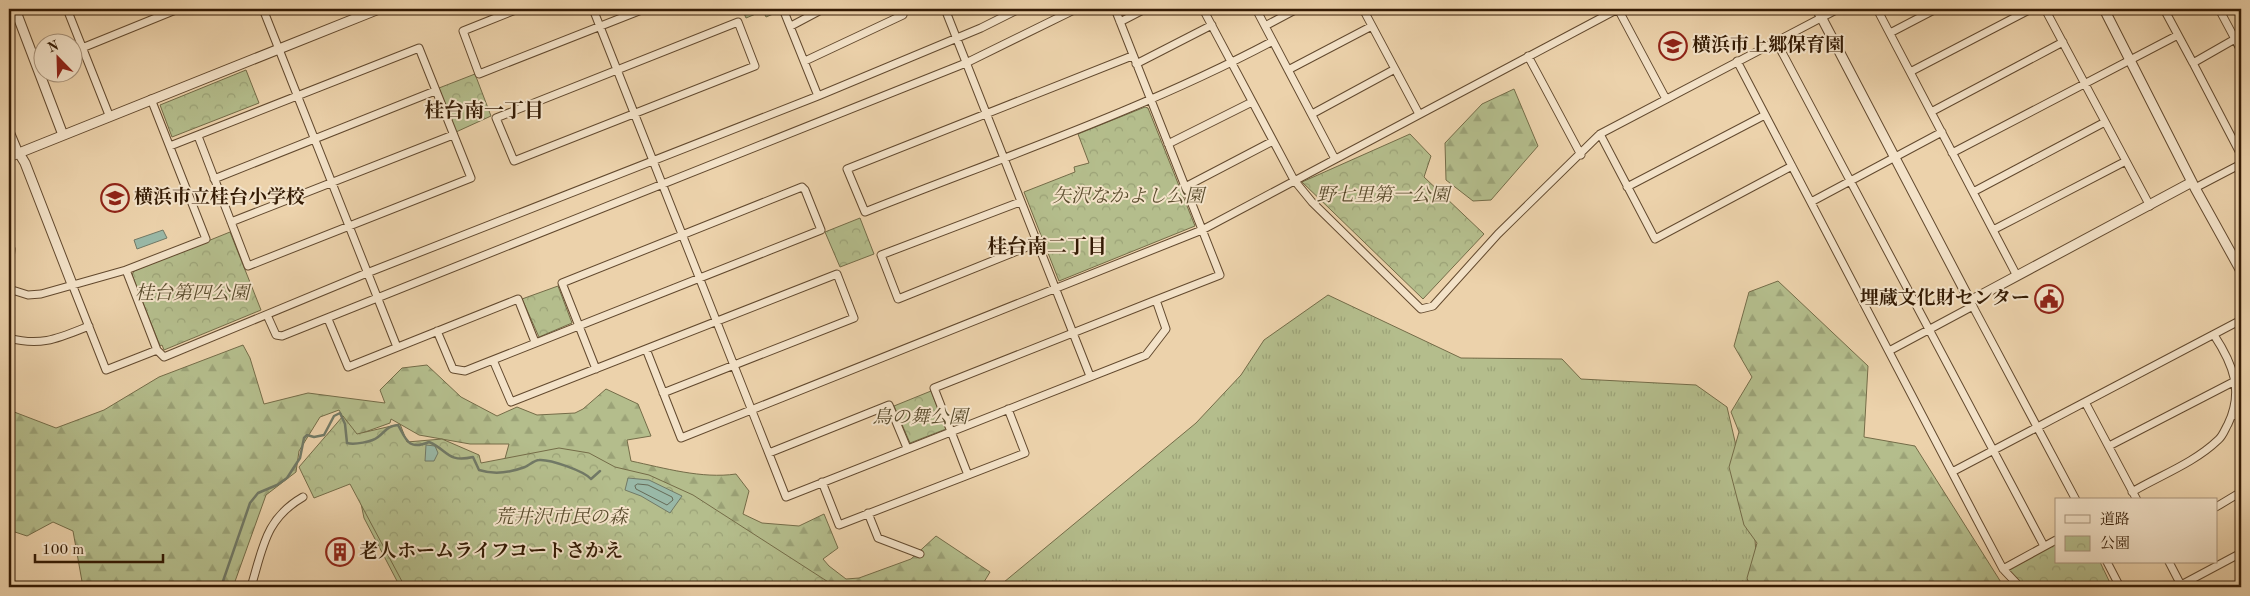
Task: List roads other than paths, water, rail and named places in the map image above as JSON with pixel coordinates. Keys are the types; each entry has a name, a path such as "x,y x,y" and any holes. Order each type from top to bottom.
{"street":[{"path":"15,9 63,135"},
{"path":"67,9 76,32"},
{"path":"109,115 82,48 178,9"},
{"path":"263,9 397,346"},
{"path":"9,157 109,115 379,9"},
{"path":"518,9 462,31 479,74 644,9"},
{"path":"593,9 786,497 1146,355 1166,329 1156,300"},
{"path":"783,9 818,96"},
{"path":"791,26 823,9"},
{"path":"805,61 903,15 900,9"},
{"path":"945,9 1090,376"},
{"path":"126,270 157,350 164,357 368,273 818,96 956,39 1018,9"},
{"path":"267,315 273,331 276,335 282,336 328,319 966,63 1076,9"},
{"path":"968,475 934,388 1220,274 1114,9"},
{"path":"1120,22 1145,9"},
{"path":"1203,9 1294,180 1312,202 1421,308 1433,306 1498,234 1581,155 1600,134 1776,41 1820,13 1838,9"},
{"path":"1256,9 1335,159"},
{"path":"1265,26 1297,9"},
{"path":"1363,9 1419,114"},
{"path":"646,349 681,438 1202,230 1618,9 1666,99"},
{"path":"1877,9 2016,276"},
{"path":"1890,33 1936,9"},
{"path":"1910,72 2031,9"},
{"path":"2045,9 2150,206"},
{"path":"2104,9 2194,185 2241,271"},
{"path":"2164,9 2241,155"},
{"path":"2219,9 2241,51"},
{"path":"1820,13 2075,498"},
{"path":"738,22 755,66 514,161 496,118 617,70 738,22"},
{"path":"1136,64 1212,25"},
{"path":"1288,70 1372,26"},
{"path":"1952,153 2178,35"},
{"path":"2193,63 2235,39"},
{"path":"1132,56 847,170 864,212 1150,99 1232,63 1273,41"},
{"path":"1776,41 2044,546"},
{"path":"1931,112 2063,42"},
{"path":"170,146 419,48 471,178 248,266 198,136"},
{"path":"1528,56 1581,155"},
{"path":"1737,62 2004,569 2020,587"},
{"path":"1312,114 1395,69"},
{"path":"214,179 435,91"},
{"path":"9,289 28,294 41,294 126,270 206,239 151,99"},
{"path":"1168,144 1252,102"},
{"path":"1627,187 1765,115"},
{"path":"1973,192 2105,122"},
{"path":"9,129 25,163 106,370 157,350"},
{"path":"1811,202 1942,132"},
{"path":"1600,134 1655,239 1792,166"},
{"path":"231,222 453,135"},
{"path":"1185,187 1273,141"},
{"path":"1993,230 2126,161"},
{"path":"1889,351 1929,330 2016,276 2150,206 2241,164"},
{"path":"437,331 453,369 465,371 535,342 579,325 699,278 820,230 805,190 802,187 562,283 579,325 596,369"},
{"path":"1020,202 881,255 898,299 1037,244"},
{"path":"9,242 12,249 9,272"},
{"path":"493,360 511,402 837,274 854,318 663,393"},
{"path":"328,319 348,368 397,346 518,299 535,342"},
{"path":"1952,472 2241,320"},
{"path":"9,338 36,343 50,341 89,326"},
{"path":"2132,492 2202,453 2220,439 2234,415 2235,381 2228,357 2214,334"},
{"path":"2109,446 2235,381"},
{"path":"2085,402 2136,498"},
{"path":"769,452 889,405 907,448"},
{"path":"822,482 840,525 1025,453 1008,409"},
{"path":"2234,415 2241,417"},
{"path":"2218,506 2241,492"},
{"path":"251,587 268,532 281,511 303,497"},
{"path":"868,513 878,538 920,554"},
{"path":"2004,569 2055,540"},
{"path":"2170,564 2182,586 2241,553"},
{"path":"2108,564 2120,587"}],"water":[{"path":"163,230 167,238 137,249 134,240"},
{"path":"426,445 435,446 438,453 434,461 425,461"},
{"path":"628,478 649,480 682,496 670,513 641,496 625,490"}],"waterway":[{"path":"221,587 250,503 258,493 277,485 287,478 300,458 304,438 307,435 314,437 324,435 334,416 340,413 345,424 347,443 350,444 372,440 389,428 398,425 406,439 412,444 429,442 453,457 473,457 479,470 485,472 502,473 513,471 539,460 551,461 566,466 591,479 600,471"}],"place":[{"name":"横浜市上郷保育園","path":"1673,46"},
{"name":"横浜市立桂台小学校","path":"115,198"},
{"name":"埋蔵文化財センター","path":"2049,299"},
{"name":"老人ホームライフコートさかえ","path":"340,552"}],"district":[{"name":"桂台南一丁目","path":"484,112"},
{"name":"桂台南二丁目","path":"1047,248"}],"park label":[{"name":"野七里第一公園","path":"1383,196"},
{"name":"矢沢なかよし公園","path":"1128,197"},
{"name":"桂台第四公園","path":"192,294"},
{"name":"鳥の舞公園","path":"920,418"},
{"name":"荒井沢市民の森","path":"561,518"}]}
